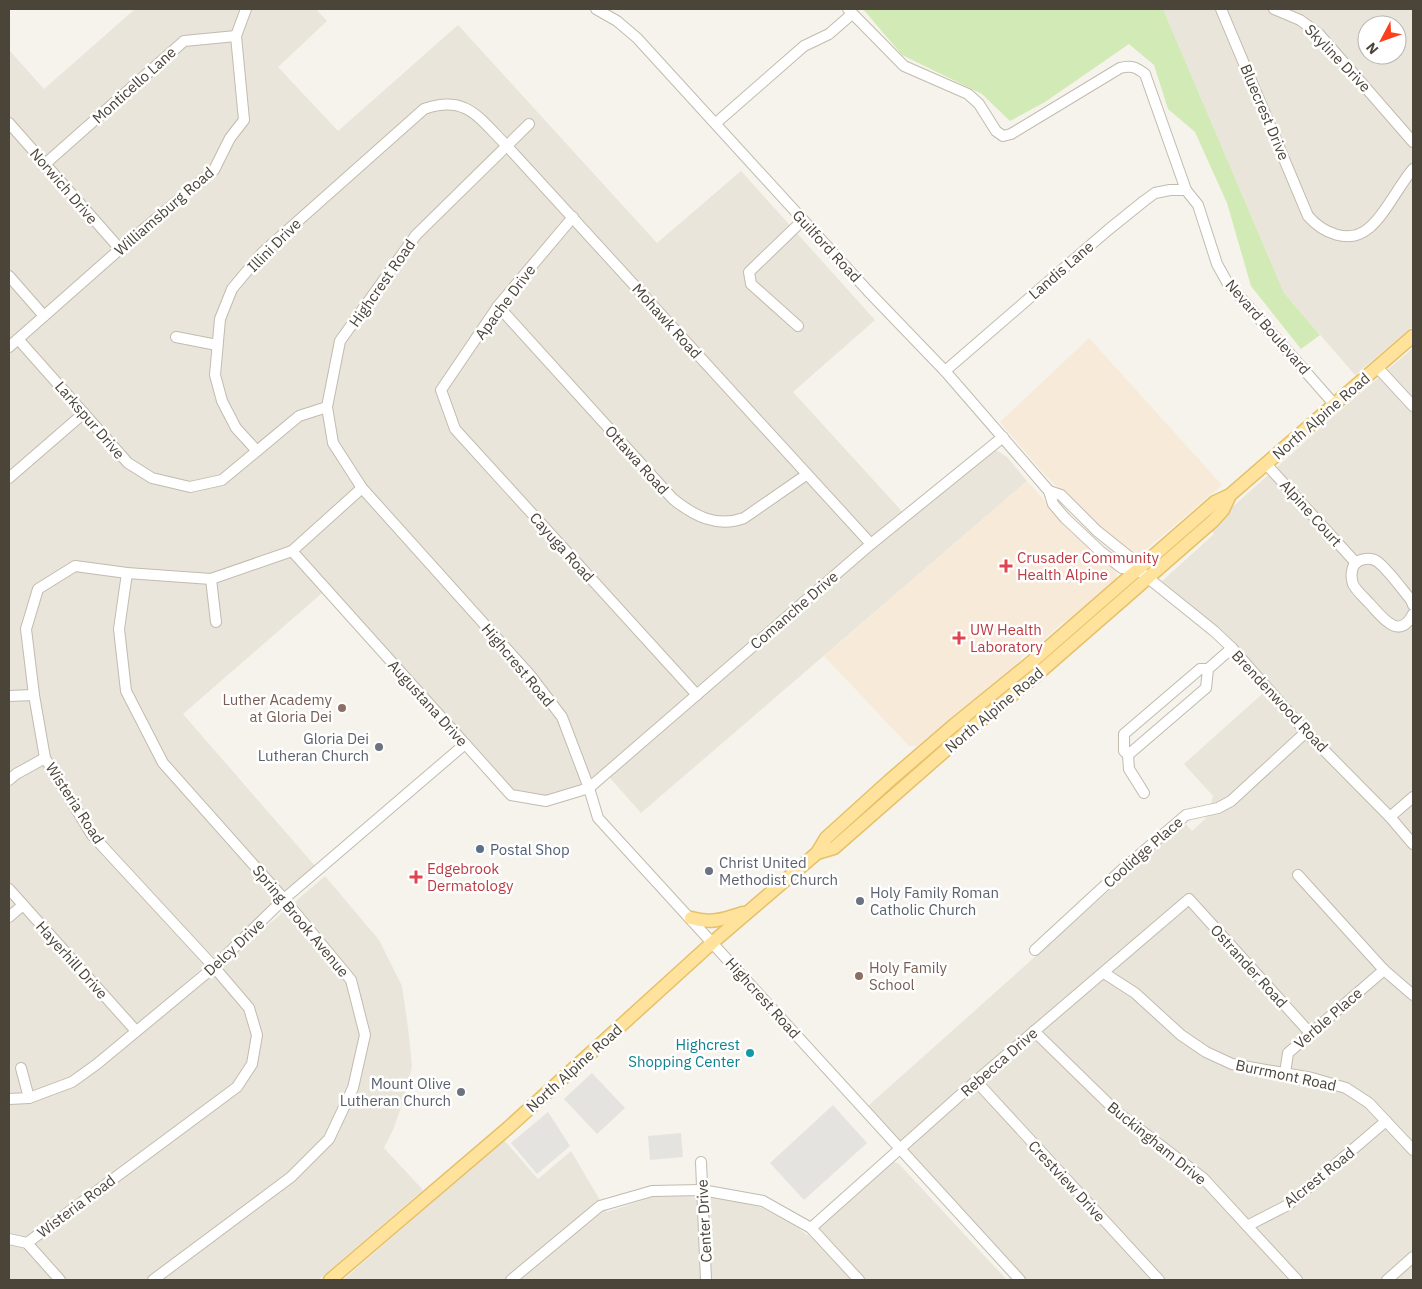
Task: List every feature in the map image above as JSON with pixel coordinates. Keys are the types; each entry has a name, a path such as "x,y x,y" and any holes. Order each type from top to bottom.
{"main road":[{"name":"North Alpine Road","path":"330,1280 508,1128 713,942 817,853 826,838 954,725 1034,660 1215,502 1230,496 1413,336"},
{"name":"North Alpine Road","path":"817,853 834,848 963,735 1033,678 1223,510 1230,496"},
{"path":"691,918 705,922 722,920 750,910"}],"street":[{"name":"Williamsburg Road","path":"9,348 120,249 214,170 230,138 244,120 236,36 246,9"},
{"name":"Guilford Road","path":"596,9 617,21 636,38 716,123 803,220 945,371 1049,491 1061,496 1097,531 1132,560 1137,569"},
{"name":"Bluecrest Drive","path":"1221,9 1308,216 1316,225 1327,232 1340,236 1351,236 1362,232 1370,227 1380,216 1413,169"},
{"name":"Skyline Drive","path":"1274,9 1300,20 1319,34 1413,142"},
{"path":"716,123 804,46 829,34 850,11"},
{"name":"Nevard Boulevard","path":"850,11 904,66 968,94 979,104 996,131 1003,136 1011,134 1120,68 1127,66 1136,67 1145,74 1186,190 1198,205 1217,264 1227,282 1334,404"},
{"name":"Monticello Lane","path":"45,164 184,41 236,36"},
{"name":"Illini Drive","path":"256,450 236,428 222,401 216,375 220,319 232,289 262,253 424,109 443,105 457,105"},
{"name":"Mohawk Road","path":"457,105 470,110 506,145 870,544"},
{"name":"Norwich Drive","path":"9,124 120,249"},
{"name":"Highcrest Road","path":"529,124 416,235 340,341 327,407 332,443 362,488 530,674 562,718 589,788 598,818 1020,1280"},
{"name":"Landis Lane","path":"945,371 1144,201 1155,193 1170,190 1186,190"},
{"name":"Apache Drive","path":"441,390 498,306 573,217"},
{"path":"798,326 751,284 749,272 803,220"},
{"path":"9,276 44,316"},
{"name":"Ottawa Road","path":"498,306 673,499 688,510 716,522 734,522 744,518 806,474"},
{"path":"176,336 217,345"},
{"name":"Larkspur Drive","path":"18,339 128,463 152,478 190,487 222,480 299,416 327,407"},
{"path":"1377,367 1413,406"},
{"name":"Cayuga Road","path":"441,390 455,429 697,695"},
{"path":"9,478 84,412"},
{"name":"Comanche Drive","path":"589,788 870,544 1004,437"},
{"name":"Alpine Court","path":"1266,464 1356,563"},
{"name":"Wisteria Road","path":"27,1243 237,1087 252,1064 257,1036 249,1008 214,966 92,835 45,758 34,695 26,629 38,588 75,566 211,579 292,551 362,488"},
{"name":"Augustana Drive","path":"292,551 512,795 546,801 589,788"},
{"path":"1413,604 1378,562 1367,559 1356,563 1352,576 1354,586 1388,623 1397,627 1402,626 1409,621 1413,614"},
{"name":"Brendenwood Road","path":"1137,569 1214,631 1232,648 1306,732 1390,817 1413,844"},
{"name":"Spring Brook Avenue","path":"127,572 119,628 126,691 163,763 284,899 351,980 365,1035 353,1088 329,1139 291,1177 153,1280"},
{"path":"211,579 216,622"},
{"path":"1144,793 1129,769 1128,754 1124,752 1124,734 1200,669 1208,668 1232,648"},
{"path":"1128,754 1206,688 1208,668"},
{"path":"9,696 34,695"},
{"name":"Coolidge Place","path":"1034,950 1186,814 1218,808 1231,801 1306,732"},
{"name":"Delcy Drive","path":"9,1098 29,1098 72,1082 97,1064 214,966 284,899 465,744"},
{"path":"9,780 45,758"},
{"path":"1390,817 1413,797"},
{"path":"1298,874 1384,970 1413,995"},
{"name":"Hayerhill Drive","path":"9,889 136,1031"},
{"name":"Rebecca Drive","path":"811,1228 976,1081 1189,899"},
{"name":"Ostrander Road","path":"1189,899 1310,1033"},
{"path":"9,917 23,905"},
{"name":"Verble Place","path":"1285,1073 1288,1053 1384,970"},
{"name":"Burrmont Road","path":"1104,973 1135,993 1181,1034 1206,1052 1232,1064 1285,1073 1346,1088 1369,1103 1413,1150"},
{"name":"Buckingham Drive","path":"1034,1031 1117,1112 1203,1178 1297,1280"},
{"path":"21,1068 29,1098"},
{"name":"Crestview Drive","path":"976,1081 1159,1280"},
{"name":"Alcrest Road","path":"1247,1226 1288,1204 1386,1121"},
{"name":"Center Drive","path":"701,1162 706,1280"},
{"path":"511,1280 600,1206 652,1191 702,1190 763,1201 811,1228 859,1280"},
{"path":"9,1239 27,1243 60,1280"},
{"path":"1388,1280 1413,1257"}],"shaded area":[{"path":"135,9 316,9 327,21 278,67 338,131 458,25 657,243 741,171 875,320 793,392 908,518 989,453 996,450 1007,457 1027,481 641,813 603,770 578,786 543,796 520,793 509,788 329,587 183,714 316,867 171,996 177,1003 325,876 379,940 402,986 412,1066 404,1099 393,1130 384,1148 423,1190 318,1280 9,1280 9,50 44,89"},
{"path":"1163,9 1413,9 1413,326 1355,375 1284,293"},
{"path":"1089,338 1222,485 1143,552 1128,553 1118,545 1044,474 1000,422"},
{"path":"1413,348 1413,1280 1025,1280 868,1106 1185,823 1192,831 1207,817 1213,796 1184,764 1271,686 1226,636 1162,581 1214,534 1209,528"},
{"path":"1027,481 1071,530 1115,569 1117,577 1114,583 1081,612 1061,624 1038,645 1035,645 1022,656 1021,660 917,746 909,746 824,656"},
{"path":"592,1073 625,1108 597,1134 564,1099"},
{"path":"833,1105 867,1143 804,1200 770,1163"},
{"path":"548,1112 570,1146 537,1174 511,1143"},
{"path":"681,1133 683,1157 650,1160 648,1136"},
{"path":"504,1140 538,1179 571,1151 607,1212 658,1195 683,1193 719,1196 770,1210 790,1221 807,1235 887,1165 892,1162 898,1163 1007,1280 343,1280"}],"green space":[{"path":"863,9 1163,9 1284,293 1320,335 1301,349 1251,286 1227,203 1195,132 1168,109 1154,65 1129,44 1045,102 1010,121 982,94 902,55"}],"place":[{"name":"Crusader Community Health Alpine","path":"1006,566"},
{"name":"UW Health Laboratory","path":"959,638"},
{"name":"Luther Academy at Gloria Dei","path":"342,708"},
{"name":"Gloria Dei Lutheran Church","path":"379,747"},
{"name":"Postal Shop","path":"480,849"},
{"name":"Christ United Methodist Church","path":"709,871"},
{"name":"Edgebrook Dermatology","path":"416,877"},
{"name":"Holy Family Roman Catholic Church","path":"860,901"},
{"name":"Holy Family School","path":"859,976"},
{"name":"Highcrest Shopping Center","path":"750,1053"},
{"name":"Mount Olive Lutheran Church","path":"461,1092"}]}
